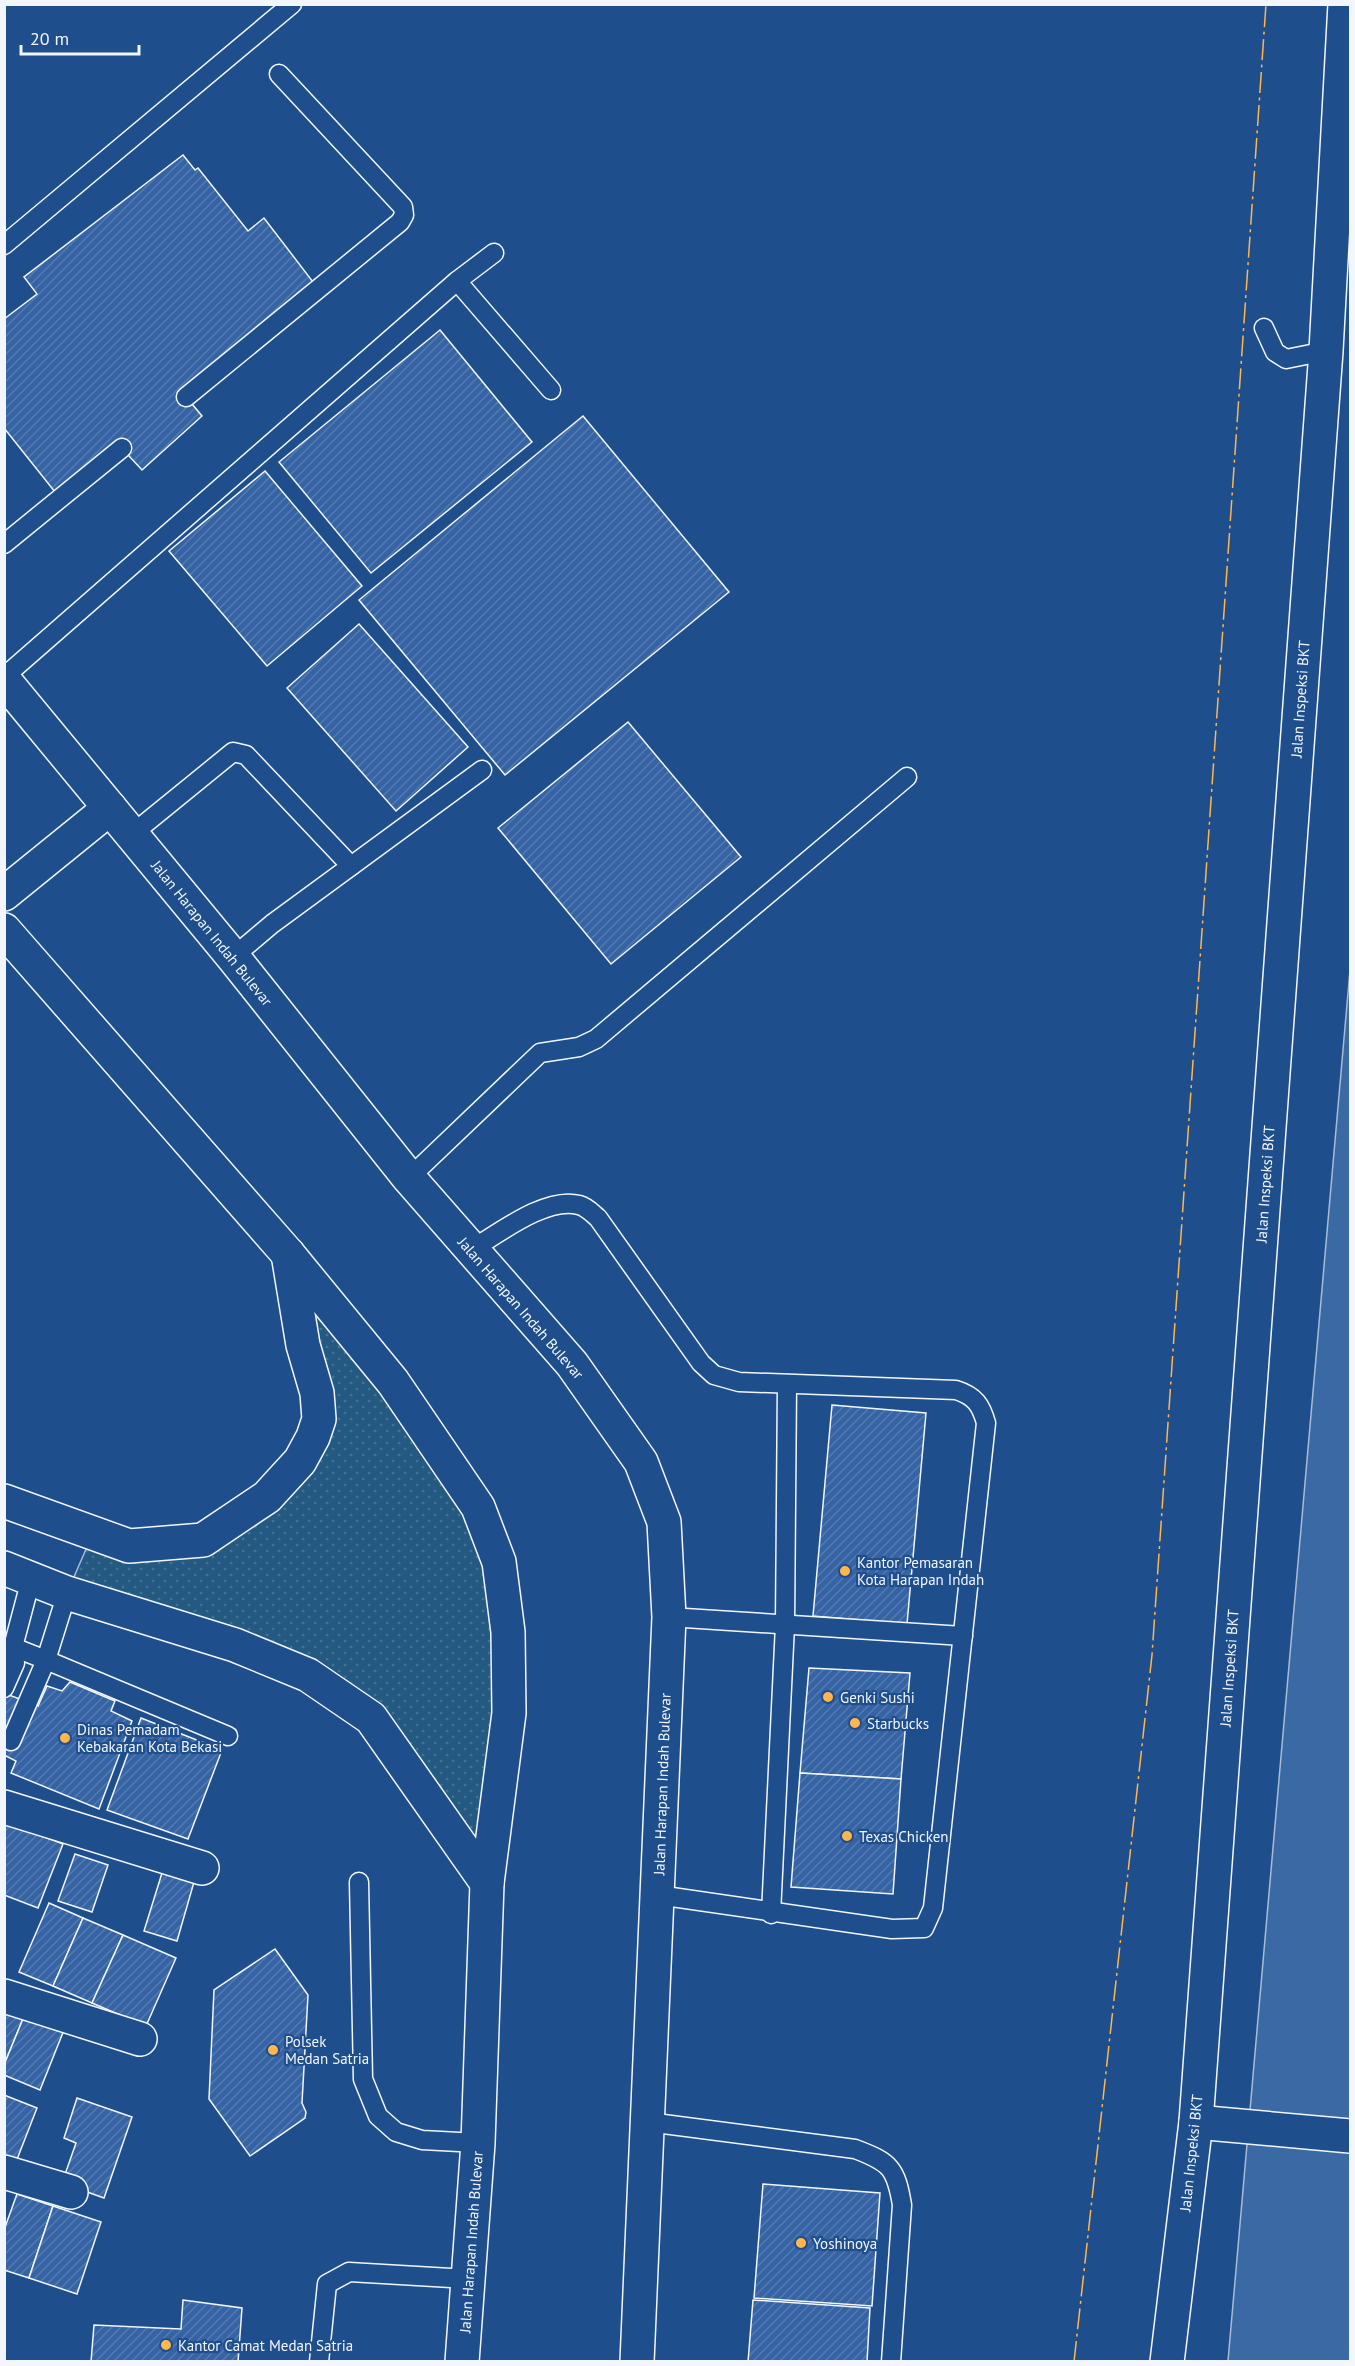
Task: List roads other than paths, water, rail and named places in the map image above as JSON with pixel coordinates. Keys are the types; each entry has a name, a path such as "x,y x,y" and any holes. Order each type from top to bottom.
{"street":[{"name":"Jalan Inspeksi BKT","path":"1167,2361 1196,2122 1326,351 1345,4"},
{"name":"Jalan Harapan Indah Bulevar","path":"4,679 233,957 409,1178 572,1364 641,1462 664,1522 669,1617 637,2361"},
{"path":"4,894 110,808"},
{"name":"Jalan Harapan Indah Bulevar","path":"4,930 288,1254 393,1382 478,1507 499,1562 508,1632 509,1713 488,1883 478,2143 462,2361"},
{"path":"4,1500 129,1546 203,1540 267,1497 300,1461 313,1437 319,1419 317,1393 303,1345 288,1254"},
{"path":"18,1573 67,1593 234,1645 308,1675 371,1718 488,1883"},
{"path":"4,1807 202,1868"},
{"path":"4,1996 140,2039"},
{"path":"1196,2122 1350,2136"},
{"path":"4,2172 71,2192"}],"lane":[{"path":"4,245 292,4"},
{"path":"186,397 400,222 404,215 403,207 279,74"},
{"path":"4,679 457,281 494,253"},
{"path":"457,281 551,390"},
{"path":"1264,328 1275,352 1286,359 1326,351"},
{"path":"4,544 122,448"},
{"path":"131,835 233,752 246,755 351,866"},
{"path":"233,957 272,924 482,770"},
{"path":"409,1178 540,1053 579,1047 596,1039 907,777"},
{"path":"471,1250 545,1208 565,1203 579,1205 598,1218 701,1363 714,1375 739,1382 957,1390 969,1394 978,1401 986,1424 933,1908 924,1928 892,1929 771,1914 658,1896"},
{"path":"771,1914 785,1624 787,1384"},
{"path":"4,1688 15,1663 13,1647 18,1573"},
{"path":"11,1741 56,1635 67,1593"},
{"path":"669,1617 963,1636"},
{"path":"13,1647 228,1736"},
{"path":"359,1882 363,2079 378,2116 396,2132 422,2140 478,2143"},
{"path":"648,2122 855,2149 882,2159 898,2182 902,2205 891,2361"},
{"path":"319,2361 327,2284 339,2276 349,2272 468,2279"}],"place":[{"name":"Kantor Pemasaran Kota Harapan Indah","path":"845,1571"},
{"name":"Genki Sushi","path":"828,1697"},
{"name":"Starbucks","path":"855,1723"},
{"name":"Dinas Pemadam Kebakaran Kota Bekasi","path":"65,1738"},
{"name":"Texas Chicken","path":"847,1836"},
{"name":"Polsek Medan Satria","path":"273,2050"},
{"name":"Yoshinoya","path":"801,2243"},
{"name":"Kantor Camat Medan Satria","path":"166,2345"}]}
